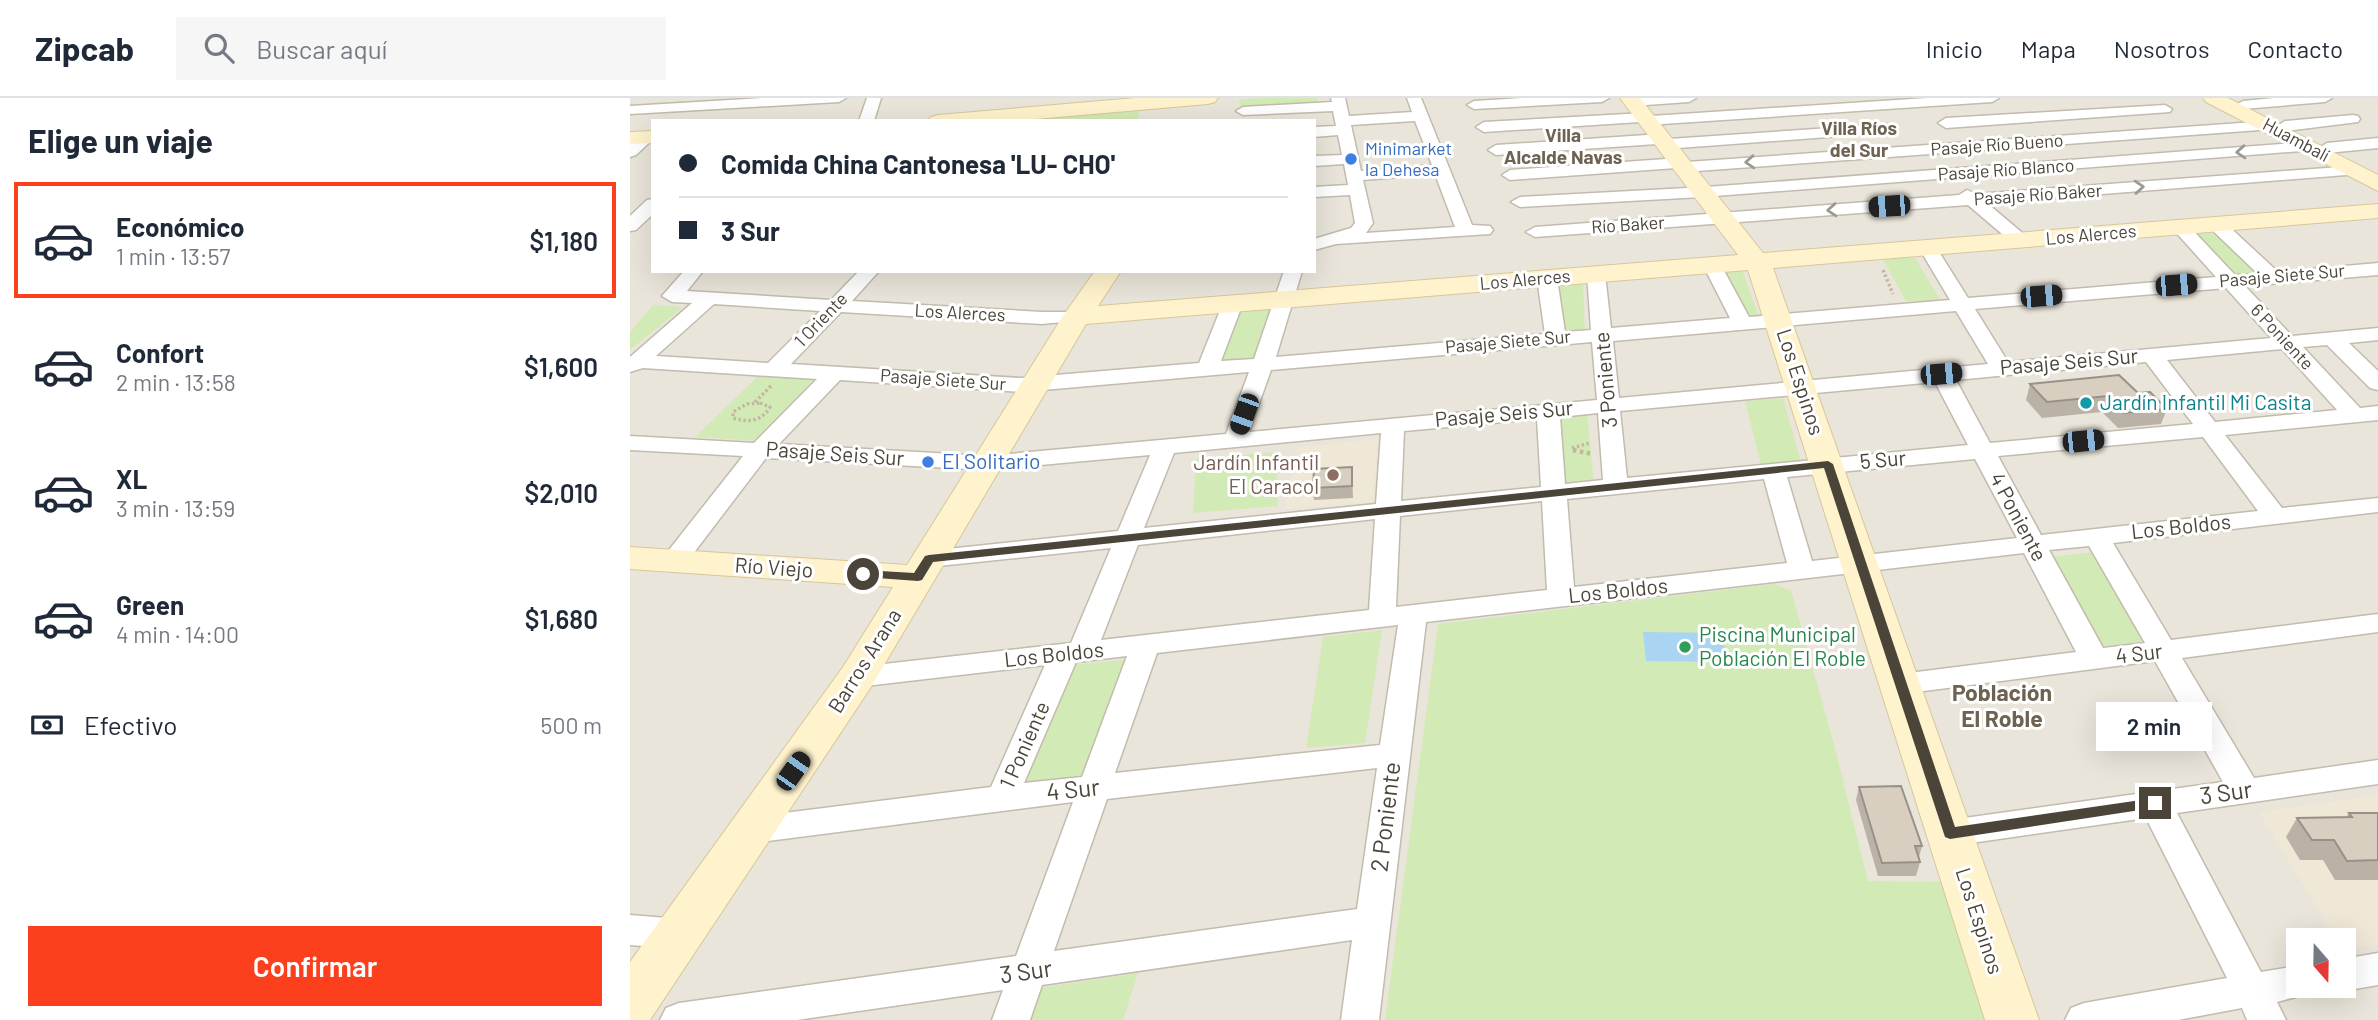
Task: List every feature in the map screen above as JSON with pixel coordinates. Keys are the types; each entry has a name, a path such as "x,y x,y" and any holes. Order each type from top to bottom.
{"street":[{"path":"630,110 839,98"},
{"path":"867,119 874,98"},
{"path":"971,119 1164,107 1208,98"},
{"path":"1336,238 1351,240 1475,231 1442,169 1414,98"},
{"path":"1474,105 1602,98"},
{"path":"1638,109 1689,98"},
{"path":"1484,127 1638,109 1992,98"},
{"path":"2148,98 2203,131"},
{"name":"Huambalí","path":"2213,98 2277,126"},
{"path":"2236,102 2325,98"},
{"path":"1917,100 1976,147"},
{"path":"741,119 755,101"},
{"path":"1859,102 2021,241"},
{"name":"Huambalí","path":"2236,102 2318,148 2378,175"},
{"name":"Los Espinos","path":"1638,109 1757,262 1765,276 2012,1020"},
{"path":"1946,123 2165,109"},
{"path":"1244,111 1421,116"},
{"path":"1316,131 1341,114"},
{"path":"1316,243 1357,232 1364,223 1341,114"},
{"name":"Pasaje Río Bueno","path":"1510,175 1916,151 2353,119"},
{"path":"1496,150 1890,129"},
{"path":"630,152 643,137"},
{"name":"Pasaje Río Blanco","path":"1520,202 2378,143"},
{"name":"Huambalí","path":"2318,148 2378,184"},
{"path":"1316,162 1355,175"},
{"path":"1316,191 1355,175 1442,169"},
{"name":"Pasaje Río Baker","path":"1722,218 2353,171"},
{"path":"634,233 651,207"},
{"name":"Los Alerces","path":"692,273 672,296 1042,318 2378,211"},
{"name":"Río Baker","path":"1535,232 1722,218"},
{"path":"1316,227 1364,223"},
{"name":"6 Poniente","path":"2217,225 2272,277"},
{"name":"6 Poniente","path":"2181,228 2354,415"},
{"path":"1928,248 2001,369"},
{"path":"1712,265 1742,322"},
{"name":"Pasaje Siete Sur","path":"634,364 834,373 1007,385 1035,384 1779,318 2378,269"},
{"name":"1 Oriente","path":"773,370 868,273"},
{"name":"Barros Arana","path":"630,1005 857,677 1077,316 1107,273"},
{"path":"1236,440 1286,299 1292,273"},
{"name":"3 Poniente","path":"1596,274 1616,486"},
{"path":"1547,278 1556,338"},
{"path":"634,364 710,299"},
{"path":"1207,369 1233,303"},
{"name":"Pasaje Seis Sur","path":"630,443 987,463 2378,334"},
{"name":"6 Poniente","path":"2333,339 2378,383"},
{"path":"2152,355 2276,517"},
{"path":"674,561 761,449 834,373"},
{"name":"4 Poniente","path":"1941,374 2094,659"},
{"path":"1548,410 1561,597"},
{"name":"5 Sur","path":"923,568 1128,537 1828,464 2378,413"},
{"name":"2 Poniente","path":"1360,1020 1394,754 1398,616 1388,511 1393,425"},
{"name":"1 Poniente","path":"1002,798 1128,537 1165,446"},
{"path":"1773,470 1802,571"},
{"name":"Los Boldos","path":"857,677 2378,505"},
{"path":"2096,537 2245,790"},
{"name":"Río Viejo","path":"630,558 923,568"},
{"name":"4 Sur","path":"1901,684 2378,623"},
{"path":"1011,1020 1146,644"},
{"name":"4 Sur","path":"752,831 1002,798 1394,754"},
{"name":"3 Sur","path":"1950,833 2378,772"},
{"path":"2155,803 2260,1005"},
{"name":"3 Sur","path":"679,1020 1373,922"},
{"path":"630,930 680,934"},
{"path":"2356,973 2378,969"},
{"path":"2084,1020 2260,1005 2286,989"}],"path":[{"path":"1876,252 1898,308"},
{"path":"760,403 770,407 768,412 759,418 736,420 733,412 747,404 760,403"},
{"path":"1612,448 1567,449 1612,448"}],"shaded area":[{"path":"630,98 2378,98 2378,1020 630,1020"},
{"name":"Jardín Infantil El Caracol","path":"1378,439 1372,502 1284,509 1298,447"},
{"path":"2378,795 2378,944 2356,948 2356,928 2330,928 2259,812"}],"green space":[{"path":"1317,98 1318,105 1241,110 1239,100"},
{"path":"1139,108 1138,119 1010,119"},
{"path":"2224,233 2265,272 2234,275 2193,234"},
{"path":"1882,258 1915,258 1941,301 1906,301"},
{"path":"1742,270 1758,315 1732,318 1710,272"},
{"path":"1583,282 1585,331 1543,335 1542,285"},
{"path":"653,305 683,307 630,350 630,332"},
{"path":"1278,306 1260,360 1215,364 1237,308"},
{"path":"759,375 814,379 759,441 695,437"},
{"path":"1783,398 1801,462 1761,465 1745,401"},
{"path":"1587,413 1594,484 1564,485 1555,416"},
{"path":"1276,452 1278,506 1193,513 1196,459"},
{"path":"2094,552 2145,641 2096,647 2050,557"},
{"path":"1773,584 1791,590 1868,881 1950,882 1992,1020 1385,1020 1438,624"},
{"path":"1382,630 1365,743 1306,748 1323,637"},
{"path":"1131,659 1084,779 1014,787 1071,665"},
{"path":"1138,973 1123,1020 1028,1020 1040,988"}],"water":[{"name":"Piscina Municipal Población El Roble","path":"1643,632 1722,633 1727,662 1646,661"}],"building":[{"path":"2119,375 2138,393 2150,392 2167,409 2124,413 2108,396 2047,402 2030,384"},
{"path":"1352,467 1352,486 1313,488 1314,469"},
{"path":"1901,786 1922,846 1915,846 1920,862 1882,863 1859,787"},
{"path":"2349,813 2378,813 2378,860 2347,861 2334,840 2312,840 2297,818 2352,817"}],"place":[{"name":"Minimarket la Dehesa","path":"1351,159"},
{"name":"Jardín Infantil Mi Casita","path":"2086,403"},
{"name":"El Solitario","path":"928,462"},
{"name":"Jardín Infantil El Caracol","path":"1333,475"},
{"name":"Piscina Municipal Población El Roble","path":"1685,647"}],"district":[{"name":"Villa Ríos del Sur","path":"1859,139"},
{"name":"Villa Alcalde Navas","path":"1563,146"},
{"name":"Población El Roble","path":"2002,706"}],"route":[{"path":"863,574 918,577 929,559 1828,464 1950,833 2155,803"}]}
